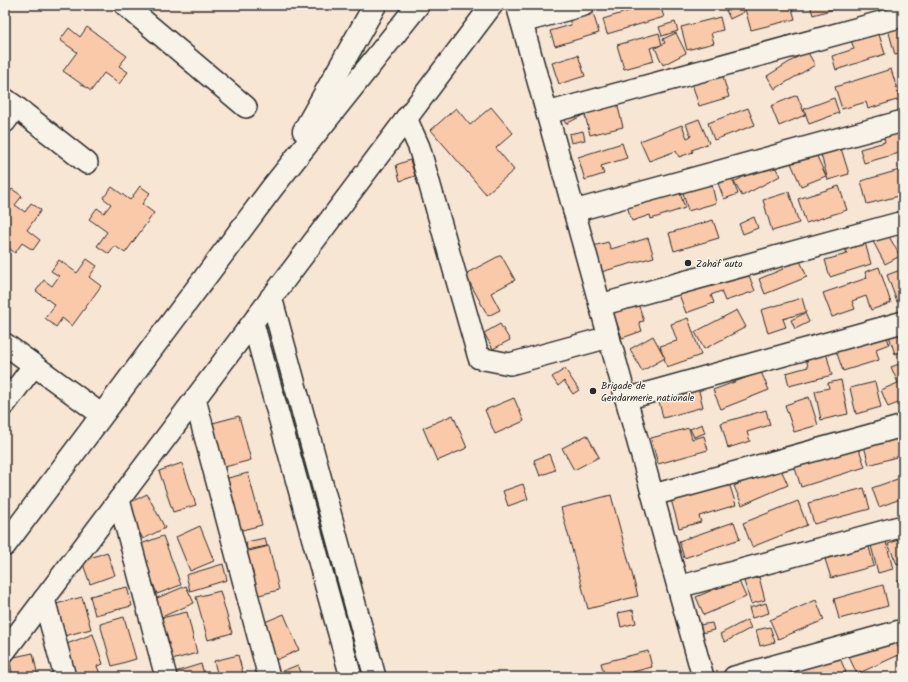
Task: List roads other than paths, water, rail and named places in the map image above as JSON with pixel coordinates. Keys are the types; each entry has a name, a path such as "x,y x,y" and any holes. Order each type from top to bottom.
{"main road":[{"path":"272,188 375,5"},
{"path":"5,545 272,188 418,5"}],"street":[{"path":"125,5 246,107"},
{"path":"5,651 492,5"},
{"path":"584,5 520,14 703,677"},
{"path":"547,113 903,16"},
{"path":"9,110 87,163"},
{"path":"406,118 419,147 479,358 510,364 609,337"},
{"path":"574,210 903,121"},
{"path":"600,305 903,222"},
{"path":"271,298 375,677"},
{"path":"626,399 903,322"},
{"path":"253,323 351,677"},
{"path":"5,344 102,415"},
{"path":"5,404 34,365"},
{"path":"195,399 270,677"},
{"path":"653,495 903,426"},
{"path":"119,500 166,677"},
{"path":"678,587 903,526"},
{"path":"44,599 65,677"},
{"path":"734,677 903,630"}],"place":[{"name":"Zahaf auto","path":"688,263"},
{"name":"Brigade de Gendarmerie nationale","path":"593,391"}]}
